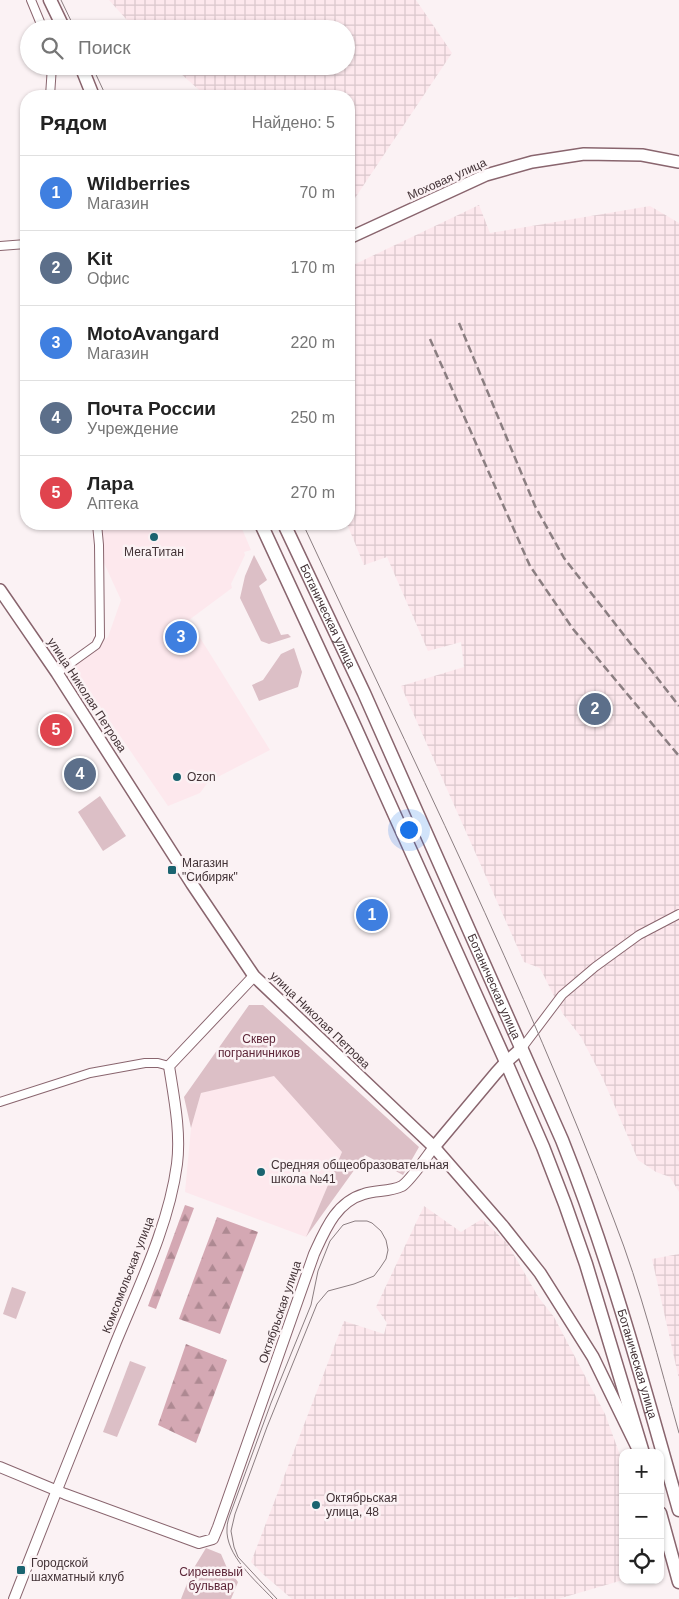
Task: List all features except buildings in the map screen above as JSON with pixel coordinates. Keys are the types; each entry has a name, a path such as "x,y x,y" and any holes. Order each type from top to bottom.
{"main road":[{"path":"50,0 60,20"},
{"path":"85,75 91,90"},
{"name":"Моховая улица","path":"355,235 486,175 532,162 594,154 642,155 679,162"},
{"name":"Ботаническая улица","path":"265,530 543,1147 566,1204 586,1264 641,1449"},
{"name":"Ботаническая улица","path":"287,530 364,693 522,1048 584,1194 679,1510"},
{"name":"улица Николая Петрова","path":"0,590 58,673 192,884 254,976 434,1147 502,1225 540,1273 592,1357 640,1449"},
{"path":"434,1147 506,1062 522,1048"},
{"path":"637,1432 655,1427"},
{"path":"664,1528 679,1582"}],"street":[{"path":"31,0 39,20"},
{"path":"50,90 51,75"},
{"path":"0,246 20,244"},
{"path":"58,673 96,645 100,637 98,530"},
{"path":"522,1048 562,995 595,967 639,936 679,914"},
{"path":"0,1102 90,1073 145,1063 169,1066 254,976"},
{"name":"Комсомольская улица","path":"14,1599 154,1249 172,1192 177,1163 178,1137 169,1066"},
{"name":"Октябрьская улица","path":"56,1490 199,1543 213,1539 314,1254 325,1230 337,1211 350,1200 364,1194 402,1186 434,1147"},
{"path":"0,1468 56,1490"}],"shaded area":[{"path":"109,0 416,0 452,53 355,198 355,90 199,90 182,75 355,75 355,20 127,20"},
{"path":"479,205 490,233 650,206 679,223 679,1192 670,1177 656,1172 638,1160 603,1079 581,1037 563,1014 540,968 524,962 401,686 464,667 461,642 428,651 387,557 364,565 349,530 355,530 355,264"},
{"path":"97,530 243,530 251,550 244,552 245,555 231,584 232,588 189,620 270,750 208,782 200,793 168,806 73,667 108,637 121,600 99,552"},
{"name":"Средняя общеобразовательная школа №41","path":"274,1075 342,1152 306,1237 185,1192 191,1128 201,1093"},
{"path":"424,1206 461,1232 482,1219 507,1243 539,1298 554,1317 605,1414 619,1452 619,1581 558,1599 519,1599 517,1597 503,1599 292,1599 251,1562 344,1321 384,1334 387,1323 376,1307"},
{"path":"679,1254 679,1379 652,1259"}],"green space":[{"path":"254,555 267,580 259,586 281,635 288,634 291,637 269,644 261,641 240,598 245,576"},
{"path":"294,648 302,672 298,687 259,701 252,685 263,680 281,654"},
{"path":"100,796 126,836 103,851 78,812"},
{"name":"Сквер пограничников","path":"249,1005 263,1005 419,1147 403,1175 365,1155 306,1237 342,1152 274,1076 201,1093 191,1128 184,1097"},
{"path":"185,1205 194,1208 156,1309 148,1306"},
{"path":"217,1217 258,1232 220,1334 179,1319"},
{"path":"12,1287 26,1292 16,1319 3,1314"},
{"path":"186,1344 227,1360 196,1443 158,1425"},
{"path":"130,1361 146,1367 117,1437 103,1432"},
{"name":"Сиреневый бульвар","path":"206,1548 221,1554 227,1568 238,1582 231,1599 181,1599 192,1571"}],"tram line":[{"path":"61,0 71,20"},
{"path":"96,75 103,90"},
{"path":"306,530 465,869 579,1131 633,1272 679,1433"},
{"path":"273,1599 250,1576 236,1558 228,1538 228,1520 271,1403 311,1305 318,1271 330,1241 343,1225 355,1221 367,1221 381,1231 386,1240 388,1250 386,1259 374,1276 328,1291 317,1304 267,1427 235,1514 231,1531 238,1557 277,1599"}],"railway":[{"path":"459,323 535,506 564,558 679,706"},
{"path":"430,339 530,566 573,629 679,756"}],"place":[{"name":"МегаТитан","path":"154,537"},
{"name":"MotoAvangard","path":"181,637"},
{"name":"Kit","path":"595,709"},
{"name":"Лара","path":"56,730"},
{"name":"Почта России","path":"80,774"},
{"name":"Ozon","path":"177,777"},
{"name":"Магазин \"Сибиряк\"","path":"172,870"},
{"name":"Wildberries","path":"372,915"},
{"name":"Средняя общеобразовательная школа №41","path":"261,1172"},
{"name":"Октябрьская улица, 48","path":"316,1505"},
{"name":"Городской шахматный клуб","path":"21,1570"}]}
